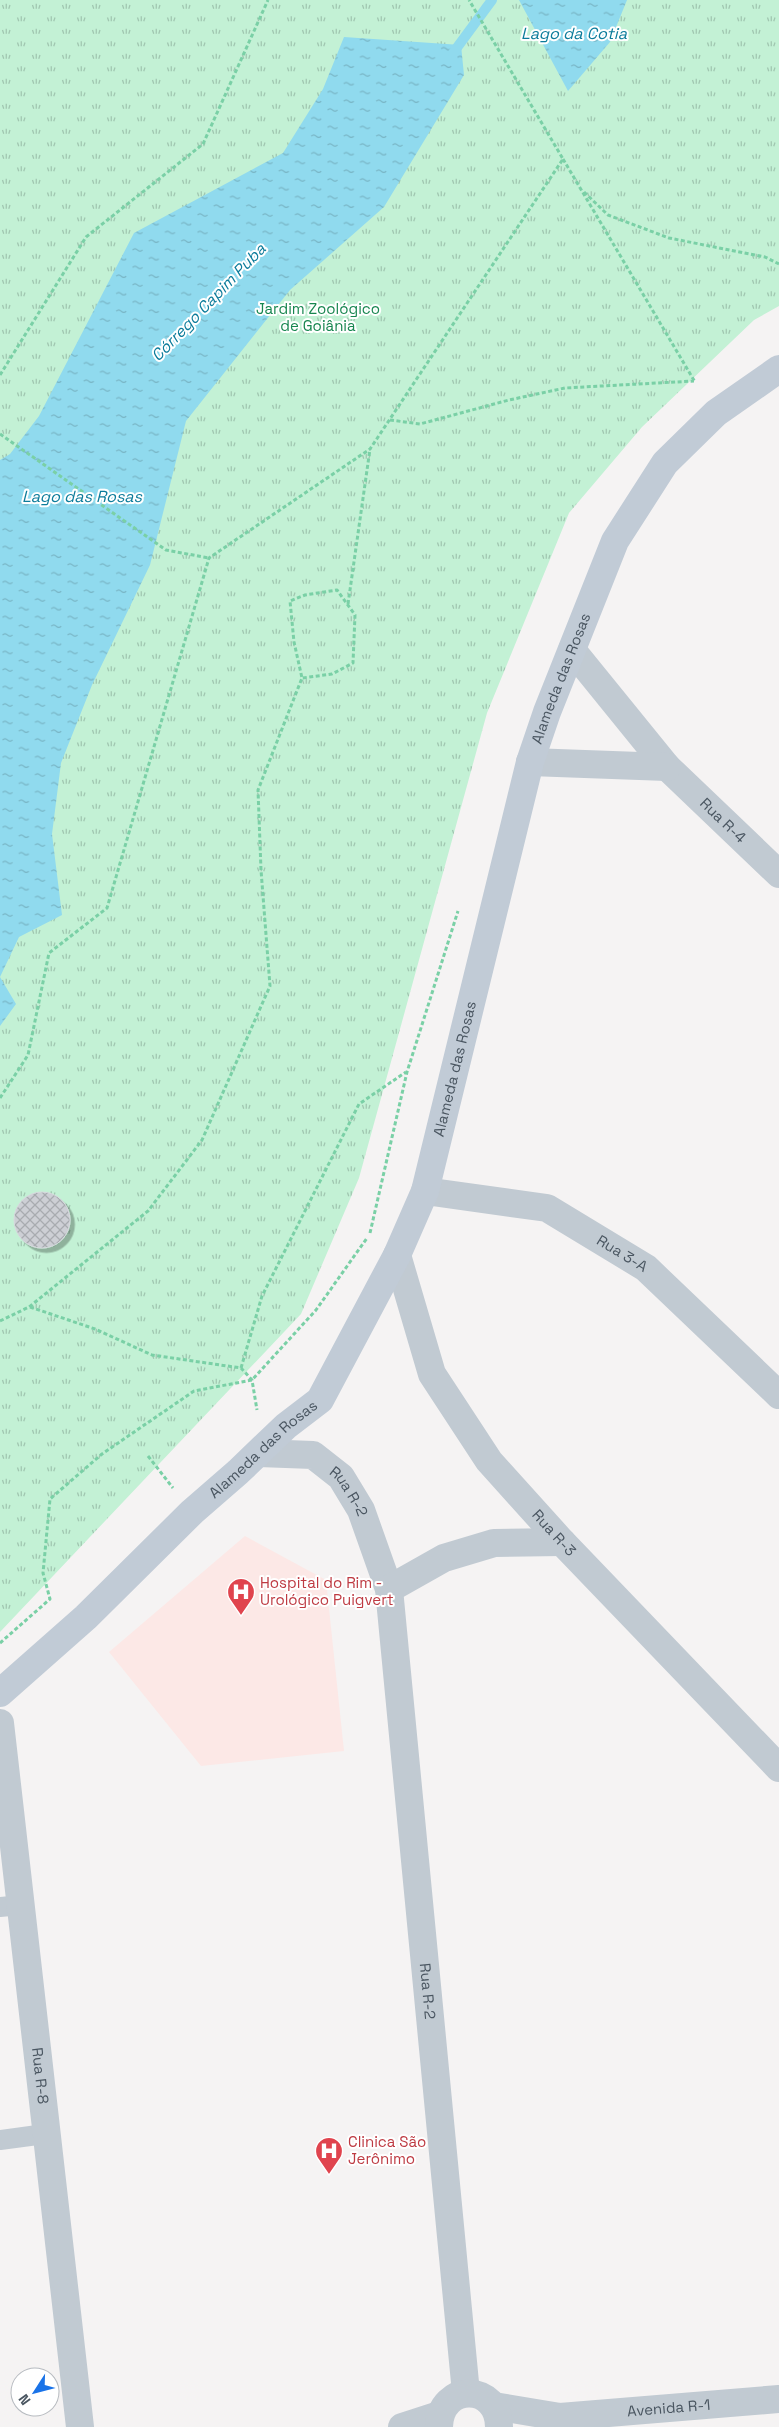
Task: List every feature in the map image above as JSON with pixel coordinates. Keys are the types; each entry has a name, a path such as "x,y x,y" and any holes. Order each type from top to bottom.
{"main road":[{"name":"Alameda das Rosas","path":"0,1693 86,1618 192,1512 286,1426 320,1400 397,1255 425,1191 530,762 615,541 665,463 716,413 779,369"}],"street":[{"name":"Rua R-4","path":"572,650 667,767 779,874"},
{"path":"530,762 667,767"},
{"name":"Rua 3-A","path":"425,1191 547,1208 646,1268 779,1395"},
{"name":"Rua R-3","path":"397,1255 432,1374 489,1462 562,1542 779,1768"},
{"name":"Rua R-2","path":"258,1453 313,1456 341,1477 361,1510 389,1589 466,2393"},
{"path":"389,1589 444,1558 494,1542 562,1542"},
{"name":"Rua R-8","path":"0,1724 11,1906 45,2134 80,2427"},
{"path":"402,2427 439,2421 445,2404 454,2396 466,2393"},
{"name":"Avenida R-1","path":"466,2393 486,2398 496,2416 560,2416 779,2399"},
{"name":"Avenida R-1","path":"534,2427 560,2416"}],"lane":[{"path":"0,2140 45,2134"}],"path":[{"path":"0,375 86,237 203,144 268,0"},
{"path":"469,0 694,381 716,413"},
{"path":"0,1098 28,1055 49,953 107,908 209,558 370,449 563,159"},
{"path":"580,188 608,215 651,232 669,238 765,257 779,264"},
{"path":"390,420 420,424 509,400 565,388 694,381"},
{"path":"0,434 4,440 166,550 209,558"},
{"path":"348,604 370,449"},
{"path":"0,1321 29,1307 148,1211 202,1140 270,986 261,870 258,790 302,678 294,642 290,601 305,595 337,590 355,615 353,663 332,674 302,678"},
{"path":"0,1643 50,1599 43,1573 50,1499 102,1454 194,1391 252,1380 316,1310 369,1236 407,1072 461,901"},
{"path":"241,1368 262,1296 359,1104 407,1072"},
{"path":"29,1307 95,1329 152,1355 241,1368 252,1380 258,1414"},
{"path":"148,1456 192,1512"}],"shaded area":[{"name":"Hospital do Rim - Urológico Puigvert","path":"245,1536 326,1580 344,1751 201,1766 109,1652"}],"green space":[{"name":"Jardim Zoológico de Goiânia","path":"0,0 779,0 779,306 754,320 642,427 569,513 487,713 359,1178 301,1314 0,1632"}],"water":[{"name":"Lago da Cotia","path":"519,0 627,0 610,42 568,91"},
{"name":"Lago das Rosas","path":"344,37 461,45 464,75 384,207 290,290 186,421 150,565 92,685 61,763 52,834 62,915 19,937 0,977 0,460 10,454 39,416 134,233 283,153 323,89"},
{"path":"0,977 16,1004 0,1026"}],"building":[{"path":"36,1192 48,1192 58,1196 66,1204 70,1220 66,1236 58,1244 48,1248 36,1248 26,1244 18,1236 14,1226 14,1214 18,1204 26,1196"}],"waterway":[{"path":"453,53 492,0"}],"place":[{"name":"Hospital do Rim - Urológico Puigvert","path":"241,1616"},
{"name":"Clinica São Jerônimo","path":"329,2175"}],"water label":[{"name":"Córrego Capim Puba","path":"208,302"}]}
